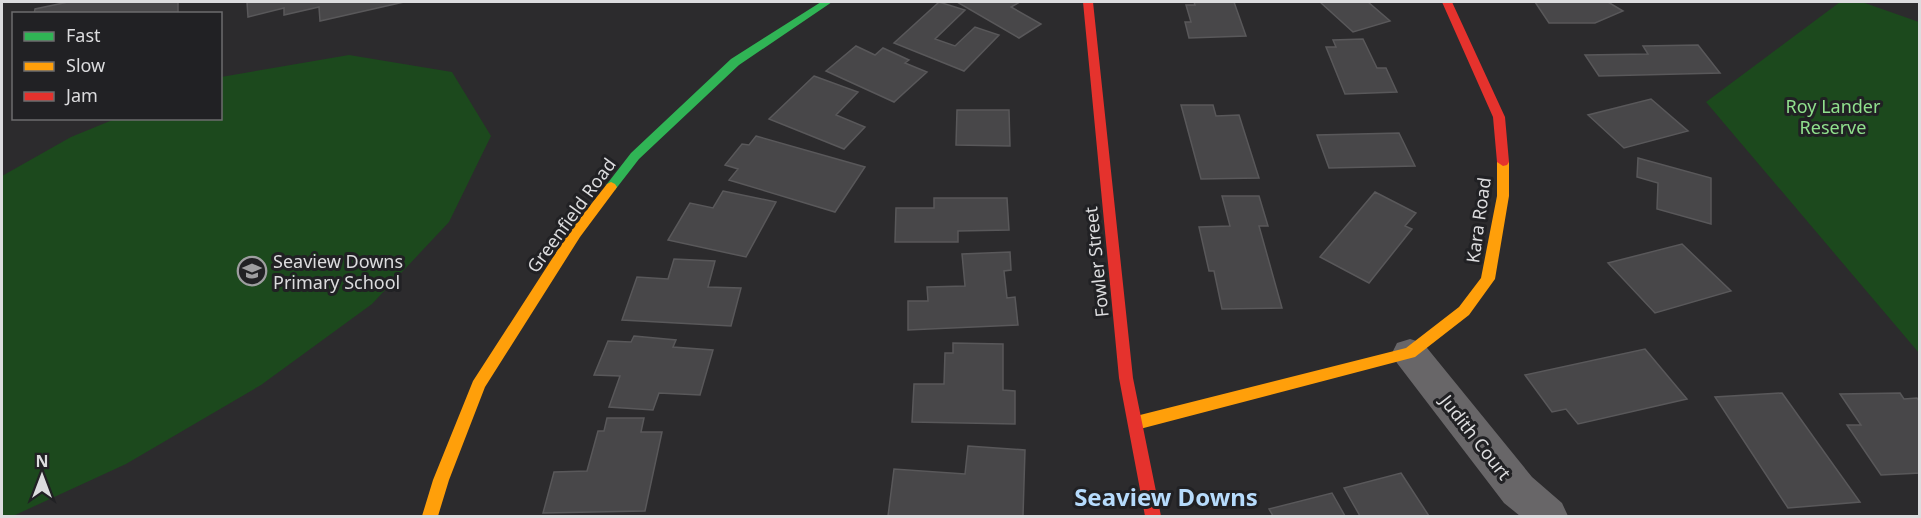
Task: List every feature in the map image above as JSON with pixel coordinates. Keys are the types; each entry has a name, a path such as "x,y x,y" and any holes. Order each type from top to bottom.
{"street":[{"name":"Greenfield Road","path":"430,516 441,480 478,385 575,234 636,156 735,62 827,2"},
{"name":"Fowler Street","path":"1088,2 1126,378 1153,516"},
{"name":"Kara Road","path":"1136,423 1410,353 1464,311 1488,279 1503,196 1503,154 1499,117 1447,2"},
{"name":"Judith Court","path":"1410,353 1518,490 1548,516"}],"green space":[{"name":"Roy Lander Reserve","path":"1840,2 1862,2 1919,22 1919,353 1706,102"},
{"path":"349,55 452,72 491,136 449,222 372,304 261,385 126,464 13,516 2,516 2,176 71,137 113,120 222,120 222,77"}],"building":[{"path":"68,2 178,2 178,12 34,12 35,9"},
{"path":"247,2 404,2 320,21 319,7 284,15 284,8 248,17"},
{"path":"939,2 965,10 935,39 955,46 975,27 999,35 964,71 894,43"},
{"path":"957,2 1020,2 1011,7 1041,24 1019,38"},
{"path":"1194,2 1234,2 1246,36 1189,38 1185,22 1191,22 1186,5 1195,5"},
{"path":"1320,2 1368,2 1390,21 1353,32"},
{"path":"1535,2 1608,2 1623,11 1595,23 1549,23"},
{"path":"1363,39 1377,68 1386,68 1397,92 1345,94 1326,47 1336,47 1333,40"},
{"path":"1698,45 1720,73 1599,76 1585,55 1648,54 1643,46"},
{"path":"856,46 875,55 883,48 909,60 905,63 927,72 894,102 826,71"},
{"path":"814,76 858,92 836,115 865,127 844,149 769,119"},
{"path":"1651,99 1688,131 1624,148 1588,115"},
{"path":"1181,105 1213,105 1216,116 1239,115 1259,178 1201,179"},
{"path":"957,110 1009,110 1010,146 956,145"},
{"path":"1399,133 1415,166 1329,168 1317,135"},
{"path":"756,136 865,167 835,212 729,180 738,169 725,165 742,144 749,145"},
{"path":"1638,158 1711,178 1711,224 1657,209 1658,183 1637,177"},
{"path":"723,191 776,202 746,257 668,240 690,203 713,208"},
{"path":"1375,192 1416,213 1405,226 1412,229 1369,283 1320,257"},
{"path":"1222,196 1259,196 1268,226 1259,226 1282,308 1222,309 1214,271 1209,271 1199,227 1230,226"},
{"path":"934,198 1007,198 1009,230 958,231 958,242 895,242 896,208 934,208"},
{"path":"1682,244 1731,291 1655,313 1608,263"},
{"path":"1010,252 1011,270 1004,271 1007,298 1015,297 1018,325 908,330 908,301 928,301 927,287 965,286 962,254"},
{"path":"674,259 715,261 708,287 741,288 731,326 622,320 637,277 668,279"},
{"path":"634,336 676,340 673,347 713,350 700,395 659,393 653,410 609,407 620,376 594,375 608,341 631,342"},
{"path":"953,343 1003,344 1003,390 1015,391 1015,424 912,422 914,384 944,384 945,353 953,353"},
{"path":"1645,349 1687,399 1578,424 1566,409 1552,412 1525,375"},
{"path":"1782,393 1860,502 1788,508 1715,397"},
{"path":"1900,393 1904,399 1917,398 1920,402 1920,473 1881,475 1847,425 1861,425 1840,394"},
{"path":"607,418 644,418 641,432 662,432 645,511 543,513 554,472 587,471 598,431 604,431"},
{"path":"968,446 1025,450 1023,516 888,516 894,469 965,474"},
{"path":"1401,473 1429,516 1360,516 1344,488"},
{"path":"1332,493 1345,516 1273,516 1269,509"}],"traffic: fast":[{"path":"611,187 635,156 735,62 827,2"}],"traffic: slow":[{"path":"1136,423 1410,353 1464,311 1488,279 1503,196 1503,162"},
{"path":"430,516 441,480 478,385 575,234 611,187"}],"traffic: jam":[{"path":"1088,2 1126,378 1153,516"},
{"path":"1447,2 1499,117 1503,162"}],"place":[{"name":"Seaview Downs Primary School","path":"252,271"}],"district":[{"name":"Seaview Downs","path":"1166,496"}]}
